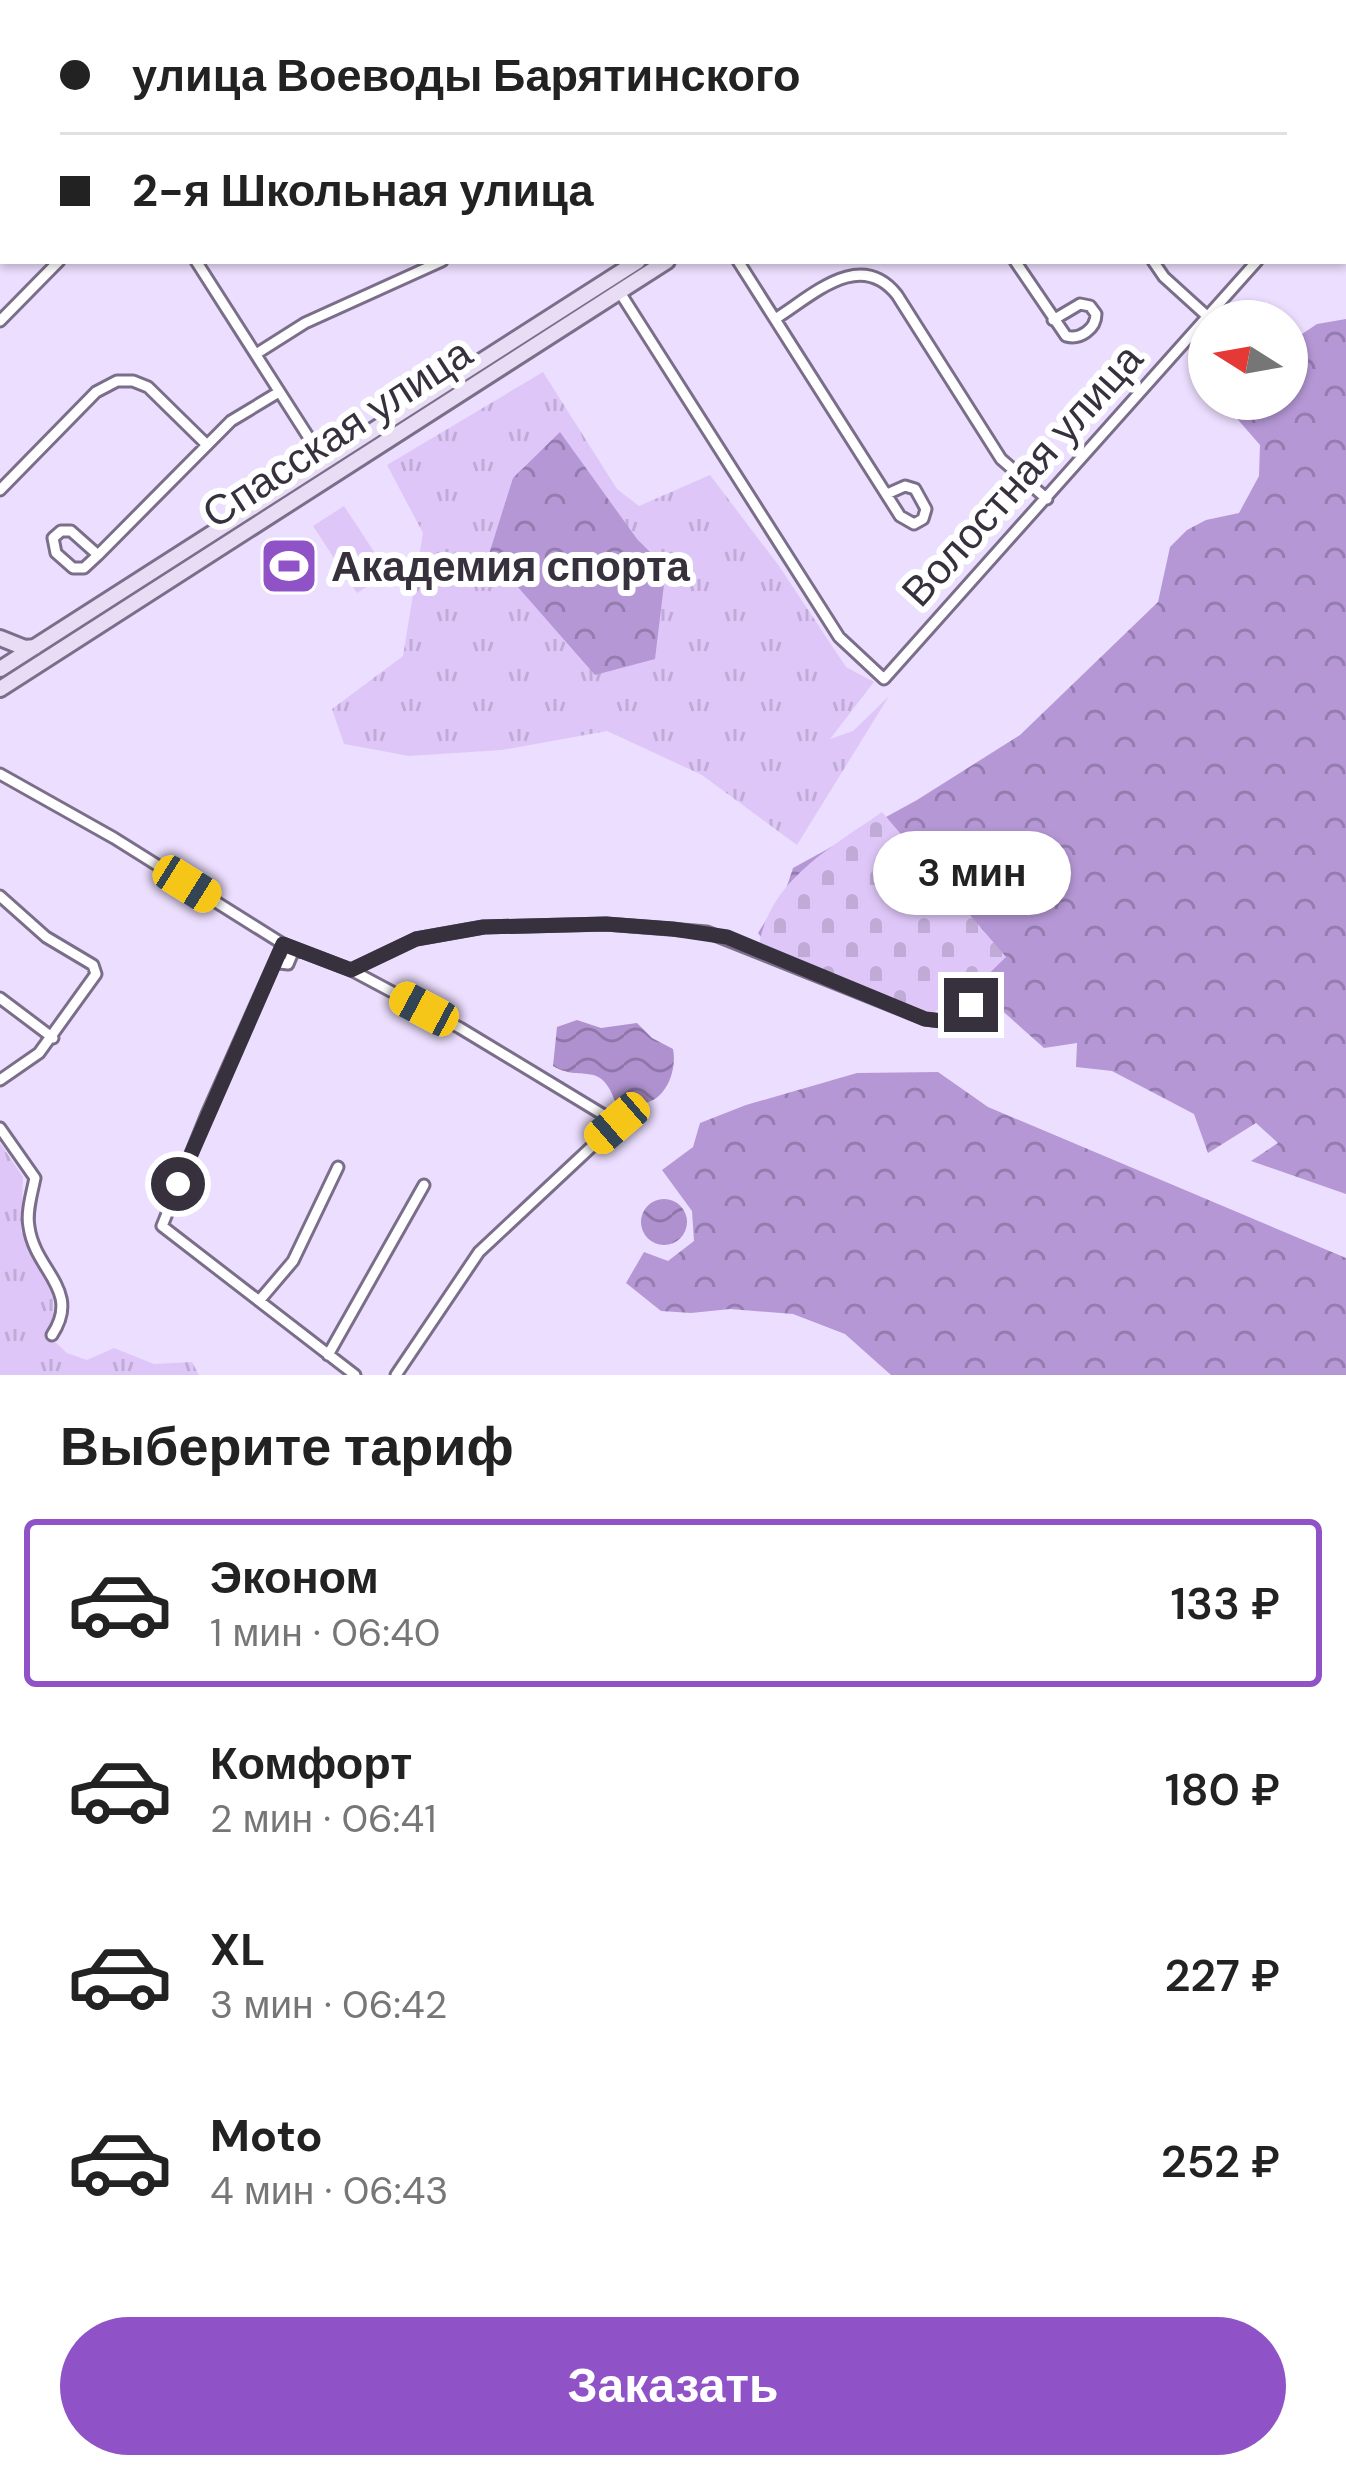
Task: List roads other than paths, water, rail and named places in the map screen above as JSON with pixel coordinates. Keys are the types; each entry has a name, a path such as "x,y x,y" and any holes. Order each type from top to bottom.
{"street":[{"path":"0,321 56,264"},
{"path":"198,264 325,463"},
{"path":"256,355 305,322 435,264"},
{"name":"Спасская улица","path":"0,689 325,463 629,264"},
{"name":"Спасская улица","path":"0,669 662,264"},
{"path":"739,264 776,320 887,494 904,520 914,524 923,519 926,508 915,489 905,486 887,494"},
{"path":"1017,264 1053,320 1066,336 1076,338 1094,325 1096,314 1090,306 1080,304 1053,320"},
{"path":"1155,264 1189,300"},
{"name":"Волостная улица","path":"1222,300 1254,264"},
{"path":"776,320 840,277 864,274 879,279 896,296 1001,459 1047,499"},
{"name":"Волостная улица","path":"619,291 839,637 884,679 1188,338"},
{"path":"0,490 96,392 117,381 148,387 206,444"},
{"path":"98,555 71,531 61,531 53,538 56,553 74,568 84,568 98,555 206,444 231,421 279,392"},
{"path":"0,638 25,648 35,646 44,661"},
{"path":"0,774 114,838 282,948 351,970 460,1028 617,1123 479,1252 396,1375"},
{"path":"0,896 46,938 93,965 96,974 39,1053 0,1080"},
{"path":"351,970 416,939 438,935 535,923 606,924 727,937 925,1019 942,1021 971,1005"},
{"path":"282,948 162,1226 355,1375"},
{"path":"0,998 52,1038"},
{"path":"0,1127 35,1178 29,1228 62,1297 64,1316 52,1335"},
{"path":"260,1300 292,1261 338,1167"},
{"path":"328,1355 424,1185"}],"water":[{"path":"577,1020 601,1028 637,1023 673,1049 672,1073 660,1095 646,1103 615,1101 596,1076 553,1066 557,1027"},
{"path":"664,1199 680,1206 687,1222 680,1238 664,1245 648,1238 641,1222 648,1206"}],"place":[{"name":"Академия спорта","path":"289,566"}]}
